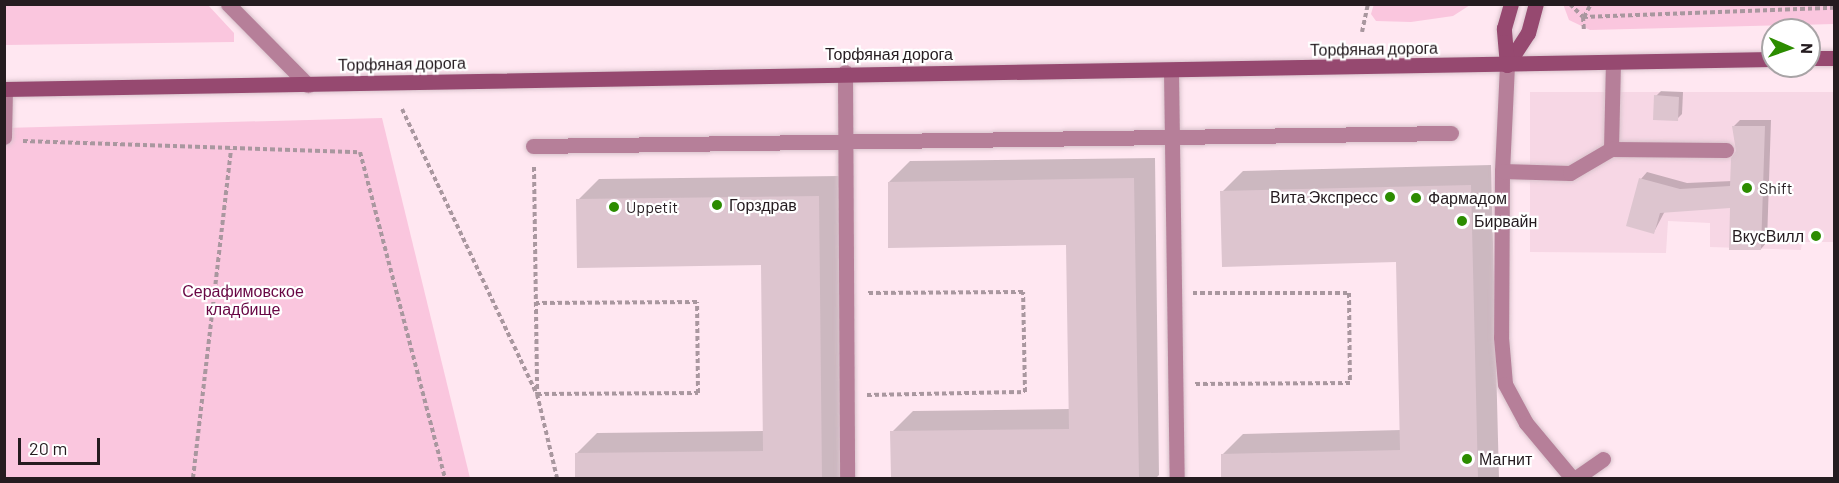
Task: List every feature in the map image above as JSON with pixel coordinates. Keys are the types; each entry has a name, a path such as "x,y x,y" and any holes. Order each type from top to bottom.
{"main road":[{"path":"1507,65 1504,28 1511,4"},
{"path":"1507,65 1528,33 1536,4"},
{"name":"Торфяная дорога","path":"5,89 308,85 845,72 1171,71 1761,59"}],"lane":[{"path":"228,4 308,85"},
{"path":"1611,149 1613,63"},
{"path":"1507,65 1502,171 1501,337 1505,384 1526,423 1574,478 1603,459"},
{"path":"1171,71 1177,478"},
{"path":"845,72 847,478"},
{"path":"5,89 5,133"},
{"path":"533,146 1451,133"},
{"path":"1502,171 1570,172 1611,149 1726,150"}],"path":[{"path":"1362,32 1368,4"},
{"path":"1570,4 1583,17 1834,8"},
{"path":"1584,32 1583,17 1591,4"},
{"path":"402,109 537,394 557,478"},
{"path":"5,133 15,141 360,152 445,478"},
{"path":"533,146 537,394"},
{"path":"193,478 231,149"},
{"path":"846,294 1023,292 1025,392 847,395"},
{"path":"1174,292 1349,293 1350,383 1176,384"},
{"path":"536,303 697,302 698,393 537,394"}],"shaded area":[{"path":"1530,92 1834,92 1834,242 1802,242 1801,250 1710,247 1710,223 1668,221 1666,253 1530,252"}],"green space":[{"path":"1374,4 1470,5 1453,16 1411,22 1376,21 1371,14"},
{"path":"1563,4 1834,5 1834,24 1821,24 1821,18 1761,18 1761,26 1590,30 1569,20"},
{"path":"4,5 208,5 234,33 234,42 5,45"},
{"name":"Серафимовское кладбище","path":"382,118 470,478 5,478 4,128"}],"building":[{"path":"1654,95 1679,97 1678,121 1653,120"},
{"path":"1732,126 1765,126 1761,250 1729,250 1730,208 1660,213 1654,234 1626,226 1639,178 1680,189 1730,186 1731,158 1736,151"},
{"path":"1134,178 1139,478 891,478 890,431 1069,429 1066,245 888,248 888,182"},
{"path":"1471,185 1478,478 1221,478 1221,454 1400,450 1396,262 1222,267 1220,191"},
{"path":"819,196 822,478 575,478 575,453 763,451 761,265 577,268 576,199"}],"place":[{"name":"Shift","path":"1747,188"},
{"name":"Вита Экспресс","path":"1390,197"},
{"name":"Фармадом","path":"1416,198"},
{"name":"Горздрав","path":"717,205"},
{"name":"Uppetit","path":"614,207"},
{"name":"Бирвайн","path":"1462,221"},
{"name":"ВкусВилл","path":"1816,236"},
{"name":"Магнит","path":"1467,459"}]}
